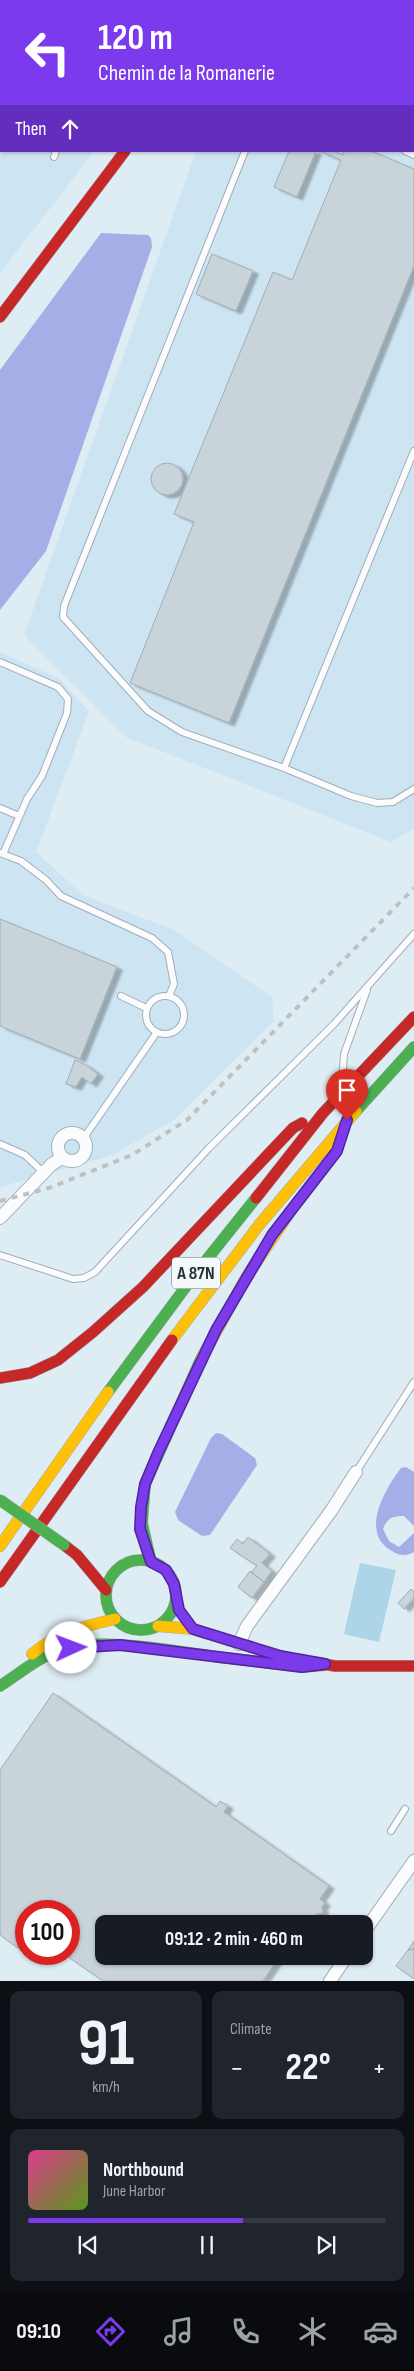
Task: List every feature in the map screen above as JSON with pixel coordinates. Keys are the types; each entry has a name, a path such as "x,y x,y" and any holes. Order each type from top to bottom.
{"main road":[{"path":"0,317 124,152"},
{"name":"A 87N","path":"0,1546 119,1376 196,1273 324,1113 414,1017"},
{"name":"A 87N","path":"0,1582 132,1394 212,1286 347,1120 414,1048"},
{"path":"0,1378 30,1373 44,1367 58,1360 93,1332 149,1281 293,1128 324,1113"},
{"path":"331,1159 337,1151 347,1120"},
{"path":"151,1562 140,1529 145,1484 216,1330 272,1235 294,1205"},
{"path":"0,1500 78,1555 106,1590"},
{"path":"78,1555 104,1563 123,1565"},
{"path":"193,1629 182,1614 176,1600 174,1584 166,1570 151,1562 136,1560 123,1565 112,1575 106,1590 107,1606 116,1620 128,1628 144,1630 158,1626 193,1629 280,1656 325,1664 361,1667 414,1666"},
{"path":"158,1626 170,1615 176,1600"},
{"path":"0,1685 54,1637 76,1628 116,1620"},
{"path":"0,1685 49,1654 71,1648 120,1645 302,1667 325,1664"}],"street":[{"path":"78,1134 83,1139 85,1152 81,1158 68,1161 62,1158 58,1152 58,1145 65,1135 78,1134"},
{"path":"0,1218 44,1172 62,1158"},
{"path":"239,1644 247,1626 331,1511 356,1472"},
{"path":"373,1921 410,1875 414,1861"},
{"path":"330,1981 341,1965"}],"lane":[{"path":"245,152 64,606 63,617 148,711 182,732 284,768 351,796 377,804 393,802 414,789"},
{"path":"284,768 414,451"},
{"path":"0,662 58,687 68,699 67,712 42,776 27,799 1,853 21,861 46,880 61,896 152,938 168,952 174,984 169,996"},
{"path":"0,808 19,816"},
{"path":"0,1255 73,1279 84,1278 95,1272 209,1148 368,988 414,934"},
{"path":"341,1095 344,1054 368,988"},
{"path":"121,996 146,1008"},
{"path":"160,996 169,996 177,1000 182,1007 184,1016 181,1025 175,1031 166,1034 157,1032 149,1026 146,1018 146,1008 152,1000 160,996"},
{"path":"83,1139 157,1032"},
{"path":"0,1144 25,1155 44,1172"},
{"path":"356,1472 414,1382"},
{"path":"390,1831 405,1809"}],"shaded area":[{"path":"0,152 93,152 92,154 0,273"},
{"path":"196,152 414,152 414,829 391,842 126,737 24,635"},
{"path":"0,652 60,679 89,712 36,852 83,895 174,930 272,997 274,1021 175,1119 113,1155 0,1187"},
{"path":"360,1563 396,1570 379,1642 344,1634"}],"water":[{"path":"101,233 148,235 151,238 152,247 46,551 0,610 0,370"},
{"path":"216,1433 222,1434 255,1458 257,1465 210,1535 202,1536 178,1520 175,1512 211,1438"},
{"path":"406,1467 414,1472 414,1526 404,1516 400,1516 388,1520 383,1529 389,1541 399,1547 414,1533 414,1552 403,1555 395,1553 382,1543 377,1533 376,1522 382,1499 388,1487 401,1468"}],"building":[{"path":"289,152 316,152 297,197 274,187"},
{"path":"322,152 336,152 343,155 344,152 373,152 414,169 414,266 229,723 130,683 194,522 174,514 273,272 292,280 341,160"},
{"path":"212,254 253,271 236,311 196,294"},
{"path":"167,463 173,464 178,468 182,473 182,485 178,490 173,494 167,495 161,494 156,490 152,485 151,479 152,473 156,468 161,464"},
{"path":"0,919 117,967 80,1059 0,1026"},
{"path":"75,1060 98,1074 91,1084 82,1077 76,1087 66,1084"},
{"path":"248,1537 270,1554 262,1563 272,1571 264,1582 251,1572 257,1566 230,1548 237,1539 243,1544"},
{"path":"250,1571 264,1582 252,1598 238,1587"},
{"path":"411,1589 414,1592 414,1598 404,1609 398,1603"},
{"path":"53,1693 216,1807 220,1801 228,1806 224,1812 329,1886 320,1899 325,1903 322,1907 323,1913 316,1915 95,1915 95,1965 274,1965 263,1981 103,1981 80,1965 80,1900 15,1900 15,1946 0,1935 0,1770"},
{"path":"414,1941 414,1949 408,1950"},
{"path":"414,1949 414,1979 396,1966 408,1950"}],"railway":[{"path":"0,1201 49,1188 132,1155 187,1120 414,888"}],"traffic: fast":[{"path":"356,1111 414,1047"},
{"path":"108,1392 196,1273 256,1198"},
{"path":"151,1562 142,1523 145,1484 201,1359"},
{"path":"0,1500 64,1545"},
{"path":"141,1560 160,1566 170,1576 176,1595 170,1614 160,1624 141,1630 122,1624 112,1614 106,1595 112,1576 122,1566 141,1560"},
{"path":"0,1686 48,1655 85,1645 108,1644 155,1648 218,1657"}],"traffic: slow":[{"path":"172,1340 259,1225 356,1111"},
{"path":"201,1359 247,1276 290,1212"},
{"path":"0,1546 108,1392"},
{"path":"32,1654 51,1641 71,1631 115,1619"},
{"path":"158,1626 193,1629 284,1657"}],"traffic: jam":[{"path":"0,317 124,152"},
{"path":"256,1198 323,1113 414,1017"},
{"path":"0,1378 30,1373 58,1360 93,1332 143,1287 293,1128 302,1123"},
{"path":"0,1582 172,1340"},
{"path":"64,1545 77,1555 106,1590"},
{"path":"218,1657 302,1667 325,1665"},
{"path":"312,1662 335,1666 414,1666"}],"route":[{"path":"71,1648 120,1645 302,1667 325,1664 280,1656 193,1629 179,1610 174,1584 166,1570 151,1562 140,1529 145,1484 216,1330 272,1235 337,1151 347,1120"}]}
